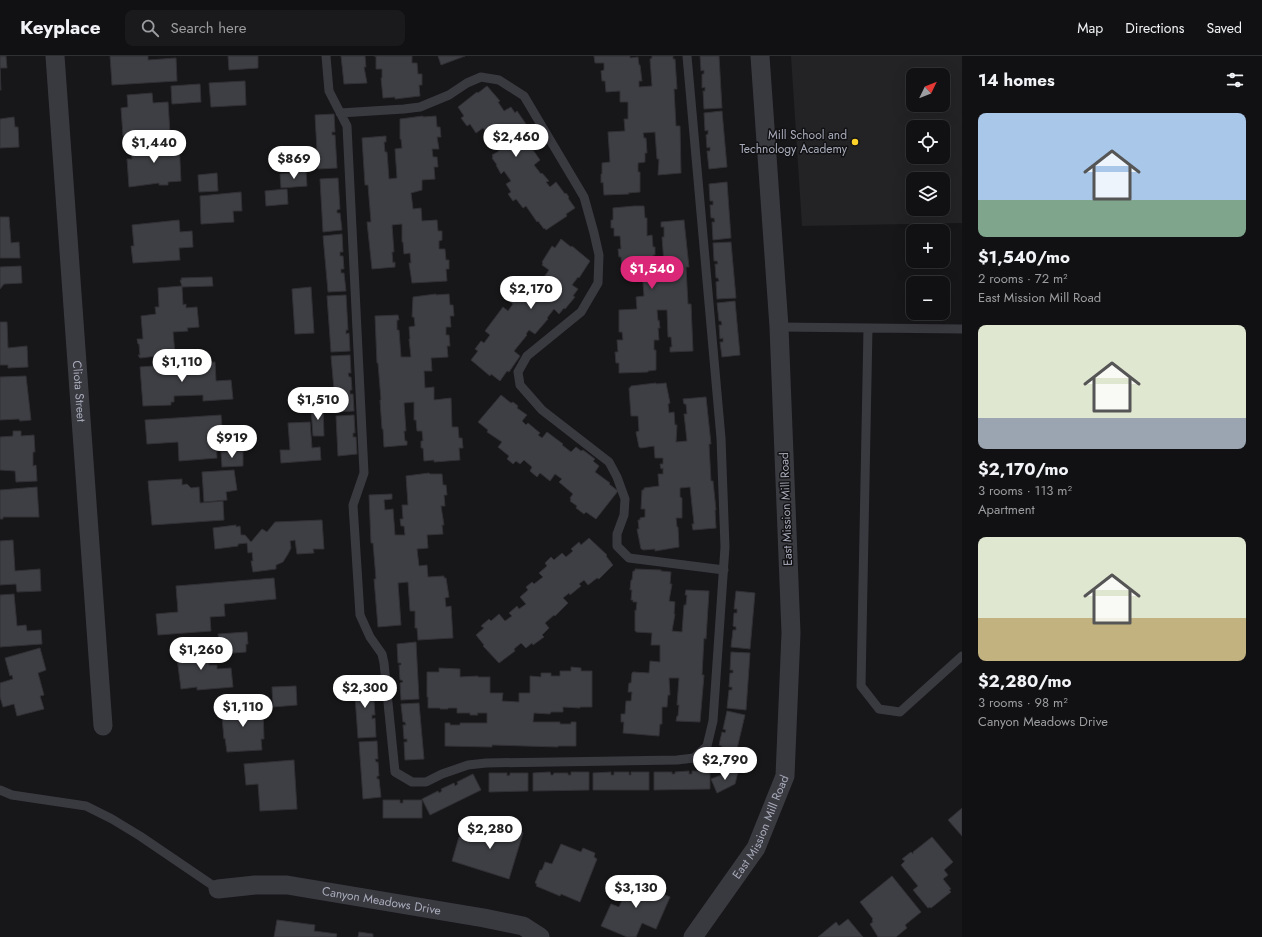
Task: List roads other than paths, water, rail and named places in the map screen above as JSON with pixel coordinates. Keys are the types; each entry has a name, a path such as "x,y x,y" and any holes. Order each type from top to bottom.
{"street":[{"name":"Cliota Street","path":"55,56 103,726"},
{"name":"East Mission Mill Road","path":"693,937 756,848 785,776 791,633 779,328 760,56"},
{"name":"Canyon Meadows Drive","path":"218,889 254,885 287,885 484,918 523,926 540,937"}],"lane":[{"path":"326,56 329,91 347,126 364,473 353,505 360,615 370,637 382,654 395,772 412,782 426,782 442,774 468,765 486,763 677,760 694,758 707,746 713,721 725,548 721,438 687,56"},
{"path":"340,113 420,107 449,95 467,83 481,77 499,80 524,96 584,197 599,255 598,283 582,312 527,356 518,372 520,385 542,410 609,462 617,477 625,500 624,515 617,534 617,546 629,558 724,570"},
{"path":"779,328 962,329"},
{"path":"868,328 861,686 879,709 900,712 962,656"},
{"path":"0,790 12,795 86,806 112,819 140,836 218,889"}],"place":[{"name":"Mill School and Technology Academy","path":"855,142"}]}
